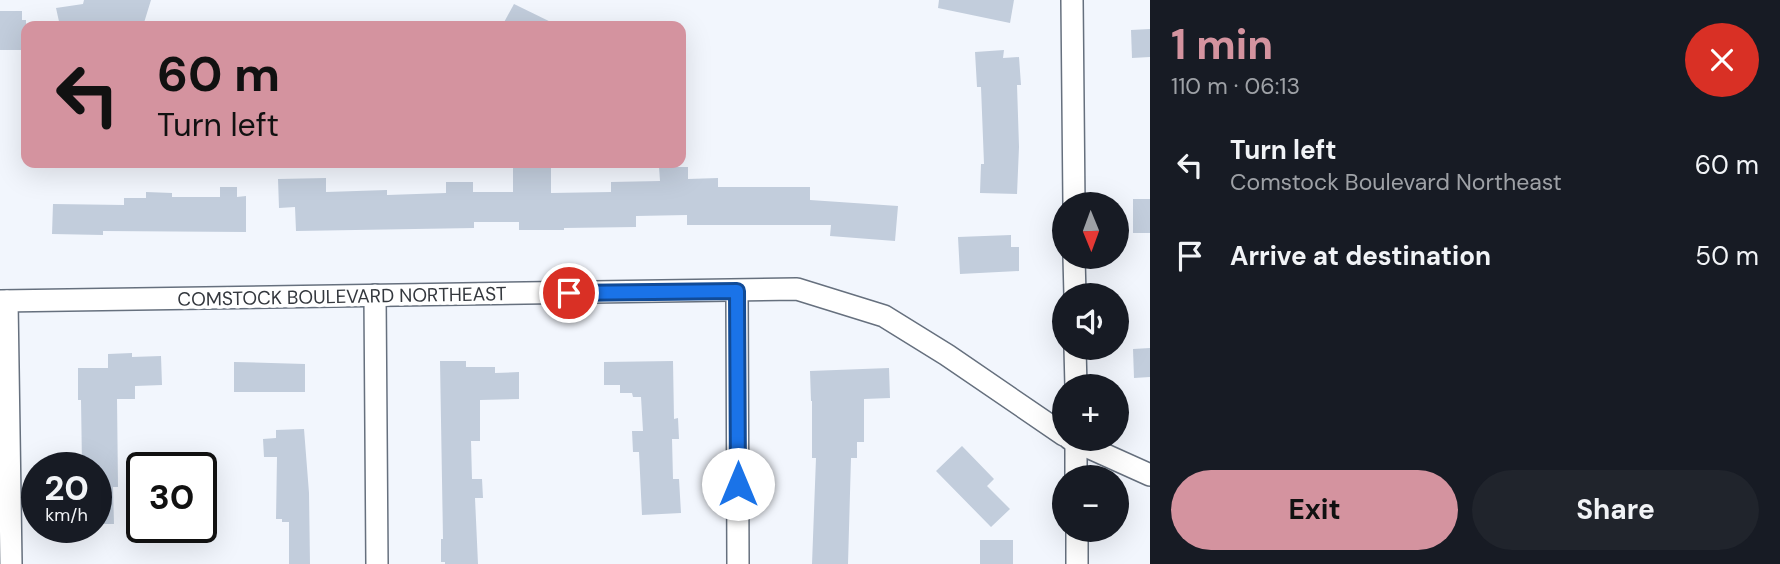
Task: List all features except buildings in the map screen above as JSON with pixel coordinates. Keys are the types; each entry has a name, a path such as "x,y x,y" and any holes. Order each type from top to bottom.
{"street":[{"path":"1072,0 1074,192"},
{"name":"COMSTOCK BOULEVARD NORTHEAST","path":"4,301 797,289 884,316 1052,426"},
{"path":"737,291 738,564"},
{"path":"375,295 377,564"},
{"path":"4,301 11,564"},
{"name":"COMSTOCK BOULEVARD NORTHEAST","path":"1097,451 1150,475"},
{"path":"1077,542 1077,564"}],"route":[{"path":"569,293 737,291 738,484"}]}
